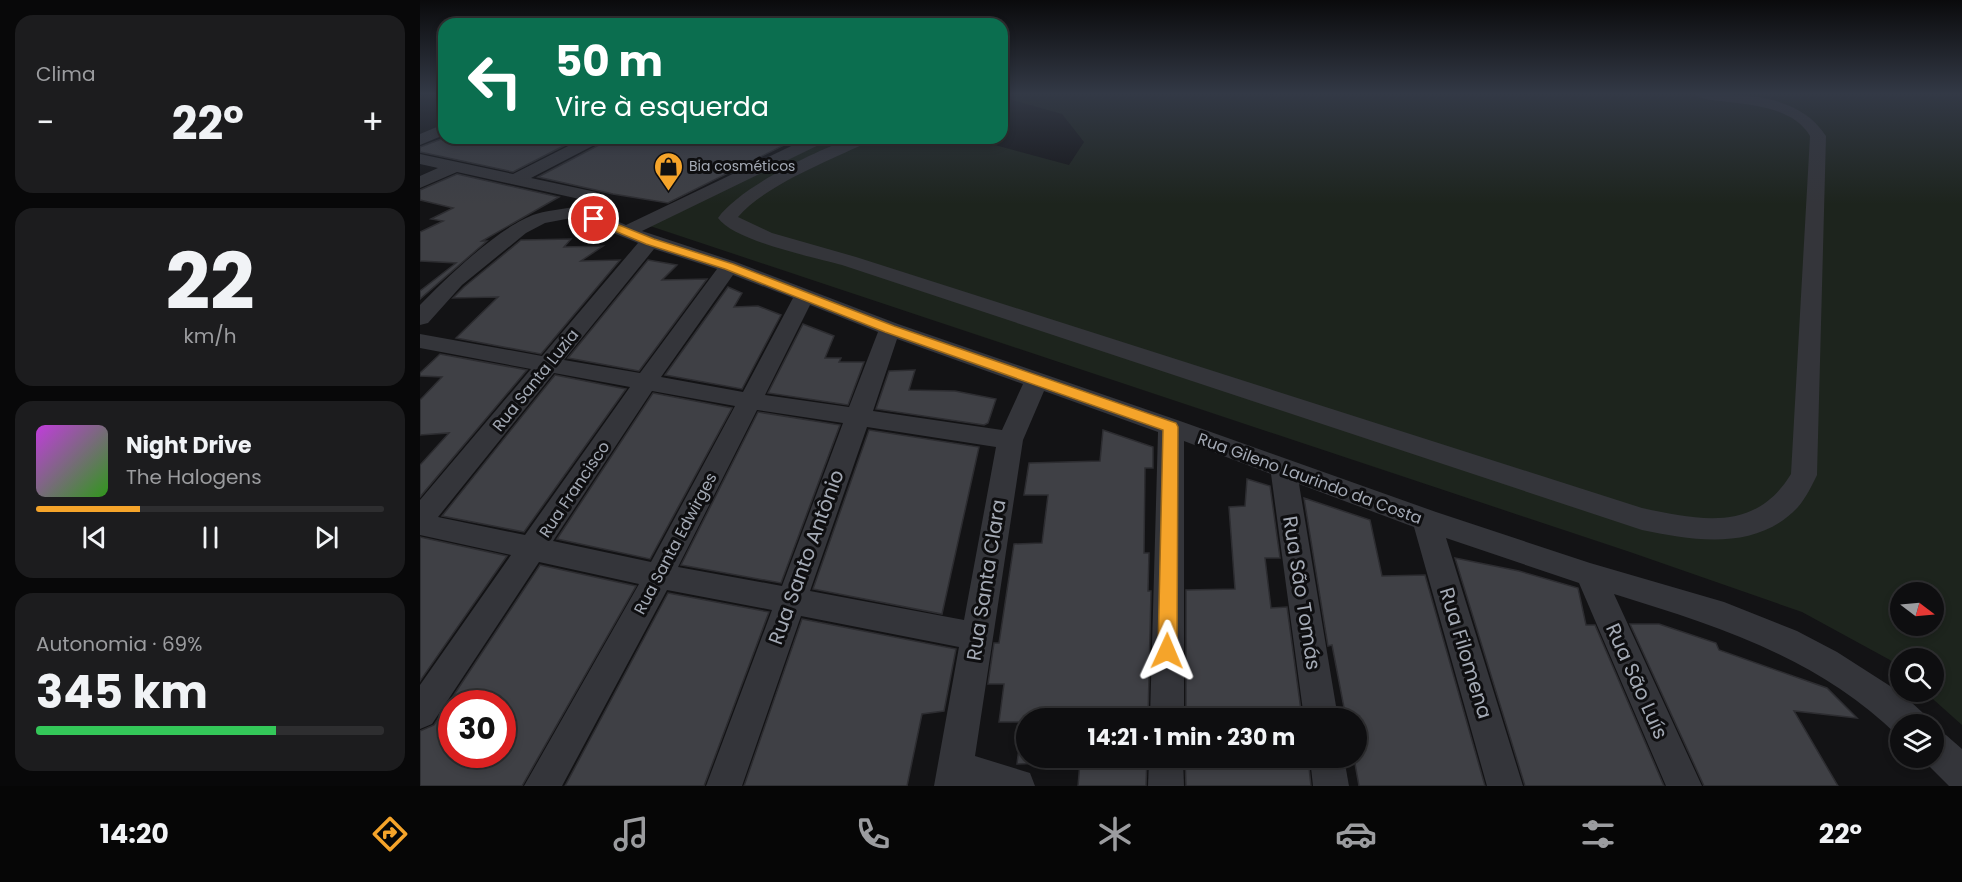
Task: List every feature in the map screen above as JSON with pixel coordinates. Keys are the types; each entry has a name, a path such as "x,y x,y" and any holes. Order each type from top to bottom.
{"street":[{"path":"852,144 749,196 727,218 736,226 1642,519 1685,528 1732,530 1755,522 1789,502 1804,475 1818,136 1816,131"},
{"path":"420,140 438,132"},
{"path":"514,180 584,144"},
{"path":"639,236 806,144"},
{"name":"Rua Gileno Laurindo da Costa","path":"420,159 590,196 596,212 639,236 729,266 890,329 1171,427 1426,520 1590,575 1713,611 1786,641 1826,662 1889,704 1900,714"},
{"path":"420,183 456,166"},
{"path":"420,318 455,281 519,229 541,218 596,212"},
{"name":"Rua Santa Luzia","path":"420,519 487,441 639,236"},
{"name":"Rua Francisco","path":"420,713 645,383 729,266"},
{"name":"Rua Santa Edwirges","path":"542,786 659,576 804,297"},
{"name":"Rua Santo Antônio","path":"724,786 890,329"},
{"path":"420,341 750,401 1010,440"},
{"name":"Rua Santa Clara","path":"954,778 1010,440 1037,380"},
{"path":"1167,708 1171,427"},
{"name":"Rua São Tomás","path":"1283,468 1319,708"},
{"name":"Rua Filomena","path":"1426,520 1505,786"},
{"path":"420,525 659,576 791,599 977,636"},
{"name":"Rua São Luís","path":"1590,575 1684,786"},
{"path":"1944,757 1962,774"},
{"path":"1166,768 1166,786"},
{"path":"1328,768 1331,786"},
{"path":"954,778 1017,786"}],"shaded area":[{"path":"1075,131 1962,131 1962,725 1936,702 1944,702 1944,648 1890,648 1890,660 1802,612 1630,552 650,226 816,144 991,144 1069,165 1084,142"}],"building":[{"path":"438,140 438,144 567,144 513,172 420,152 420,147"},
{"path":"601,144 786,144 668,203 613,194 538,177"},
{"path":"457,174 559,197 482,241 487,241 420,299 420,291 456,263 420,261 420,232 443,221 431,219 453,208 420,200 420,190"},
{"path":"571,239 564,247 603,246 581,261 620,260 541,354 456,338 498,297 453,298 464,287 521,240"},
{"path":"648,260 677,265 662,280 707,279 639,371 568,358"},
{"path":"728,287 742,293 734,307 758,306 781,315 742,389 665,375"},
{"path":"803,324 834,336 825,358 841,358 839,362 864,362 848,405 768,393"},
{"path":"440,354 527,370 420,497 420,465 449,433 420,435 420,400 442,377 420,376 420,373"},
{"path":"915,370 909,390 955,391 996,399 988,423 984,425 876,409 889,371"},
{"path":"555,375 626,389 524,532 442,516"},
{"path":"653,393 732,408 650,559 557,539"},
{"path":"758,412 840,425 781,583 681,565"},
{"path":"869,430 979,447 942,614 813,589"},
{"path":"1103,430 1153,447 1153,468 1145,468 1144,553 1149,553 1148,591 1151,591 1148,708 1016,708 1016,722 999,722 1004,684 988,684 994,643 999,643 1014,544 1042,543 1048,495 1024,495 1029,463 1100,461"},
{"path":"1247,479 1270,486 1280,558 1265,558 1271,608 1287,607 1301,708 1186,708 1186,590 1235,589 1229,507 1245,506"},
{"path":"1304,498 1370,520 1382,576 1425,575 1485,786 1359,786 1356,768 1367,768 1367,708 1344,708 1332,645 1328,646"},
{"path":"420,537 507,556 420,681"},
{"path":"1455,558 1519,571 1578,588 1586,625 1595,625 1664,786 1525,786"},
{"path":"540,565 636,586 522,786 420,786 420,731 434,725 438,719 438,768 516,768 516,690 457,690"},
{"path":"668,593 769,612 704,786 565,786"},
{"path":"802,619 956,649 944,711 922,714 907,786 744,786"},
{"path":"1630,624 1659,624 1716,643 1719,650 1827,688 1857,718 1794,711 1838,786 1704,786"},
{"path":"1080,768 1147,768 1146,786 1078,786"},
{"path":"1185,768 1309,768 1311,786 1186,786"}],"place":[{"name":"Bia cosméticos","path":"668,192"}],"route":[{"path":"594,219 628,231 650,242 729,266 890,329 1171,427 1167,651"}]}
